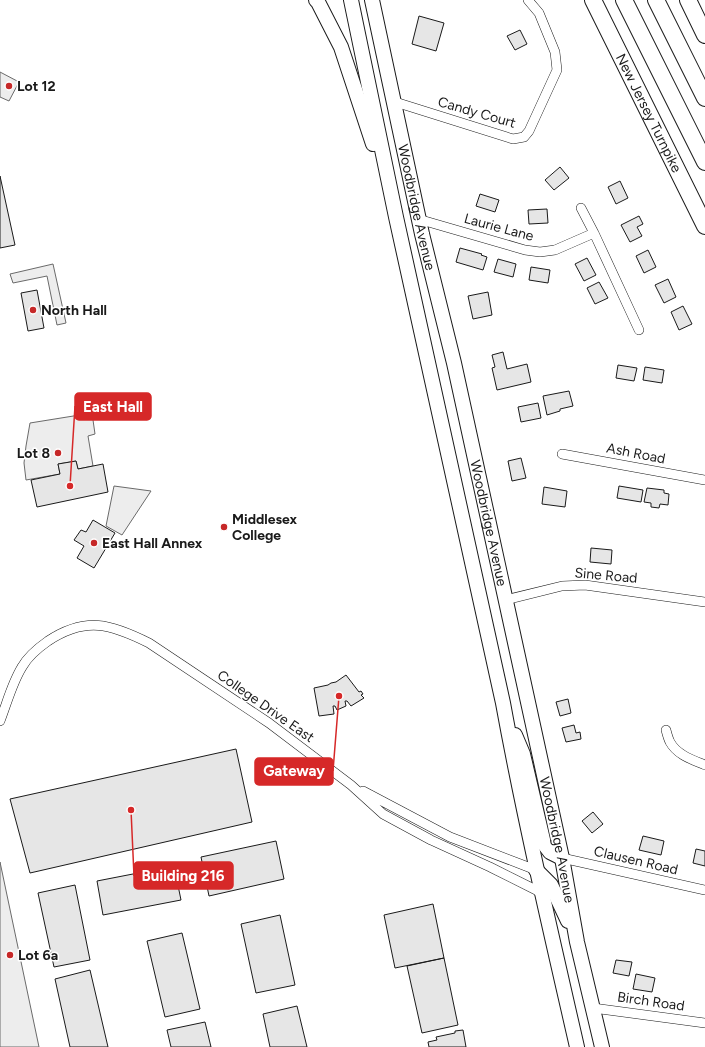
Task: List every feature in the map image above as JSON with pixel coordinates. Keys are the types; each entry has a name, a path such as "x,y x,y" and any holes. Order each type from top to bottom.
{"highway":[{"name":"New Jersey Turnpike","path":"593,0 705,226"},
{"name":"New Jersey Turnpike","path":"624,0 705,162"},
{"path":"656,0 705,98"},
{"path":"688,0 705,34"}],"main road":[{"path":"316,0 341,47 396,216"},
{"name":"Woodbridge Avenue","path":"351,0 396,216 503,703 536,870 577,1047"},
{"name":"Woodbridge Avenue","path":"372,0 392,101 418,219 454,364 562,858 577,942 602,1047"},
{"path":"503,703 523,754 544,844 550,852 562,858"},
{"path":"536,870 551,885 577,942"}],"street":[{"name":"Candy Court","path":"392,101 513,139 524,137 529,131 557,70 555,52 539,13 528,0"},
{"path":"581,208 639,330"},
{"name":"Laurie Lane","path":"418,219 525,250 540,252 555,250 594,233"},
{"name":"Ash Road","path":"562,454 704,478"},
{"name":"Sine Road","path":"505,600 562,586 585,585 705,602"},
{"name":"College Drive East","path":"0,721 15,680 23,665 35,650 60,633 72,629 86,625 109,626 130,633 149,643 269,723 351,785 383,814 431,840 490,867 542,894"},
{"path":"666,730 670,742 677,751 691,760 705,765"},
{"path":"351,785 450,837 536,870"},
{"name":"Clausen Road","path":"562,858 705,890"},
{"name":"Birch Road","path":"593,1008 705,1023"}],"shaded area":[{"name":"Lot 12","path":"0,72 19,82 9,101 0,97"},
{"path":"53,264 66,323 57,325 47,276 13,283 10,274"},
{"name":"Lot 8","path":"92,413 95,434 88,436 93,466 78,469 76,461 58,464 60,474 26,480 24,463 30,423"},
{"path":"114,486 151,491 122,535 106,526"},
{"name":"Lot 6a","path":"0,862 39,1047 0,1047"}],"building":[{"path":"419,16 444,23 436,51 412,44"},
{"path":"520,30 527,44 515,50 507,36"},
{"path":"560,167 569,178 554,190 545,180"},
{"path":"0,176 15,245 0,248"},
{"path":"620,181 628,198 616,204 608,187"},
{"path":"480,194 499,200 495,212 476,206"},
{"path":"547,209 548,223 529,224 528,210"},
{"path":"639,216 643,224 637,227 642,236 630,242 621,225"},
{"path":"460,248 482,254 481,255 487,257 483,270 456,262"},
{"path":"648,250 656,267 644,273 636,256"},
{"path":"587,258 596,275 584,281 575,264"},
{"path":"498,259 516,264 513,277 494,272"},
{"path":"531,267 550,270 548,283 529,280"},
{"path":"668,279 676,297 664,303 655,285"},
{"path":"599,282 608,298 595,304 587,288"},
{"name":"North Hall","path":"37,290 44,328 28,331 21,293"},
{"path":"488,292 492,315 473,319 468,296"},
{"path":"683,306 692,324 679,330 671,312"},
{"path":"503,352 507,369 527,364 531,382 497,390 492,368 495,367 492,355"},
{"path":"618,365 637,368 634,381 616,378"},
{"path":"645,367 664,370 662,383 643,380"},
{"path":"569,391 573,406 560,409 560,411 547,415 543,396"},
{"path":"538,403 541,418 521,422 518,407"},
{"path":"521,458 526,478 512,481 508,461"},
{"path":"76,461 78,469 103,464 108,492 37,507 31,480 60,474 58,464"},
{"path":"619,486 643,490 641,502 617,498"},
{"path":"544,487 567,491 565,507 542,504"},
{"path":"647,488 664,490 664,493 669,494 668,505 660,504 659,508 651,507 651,503 644,502"},
{"name":"East Hall Annex","path":"93,520 115,533 94,568 77,558 84,546 74,540 81,530 86,532"},
{"path":"591,548 612,550 611,564 590,562"},
{"path":"346,675 359,692 361,691 363,694 361,695 364,698 351,706 347,701 345,701 346,706 337,710 335,706 333,706 334,714 319,716 314,688 336,682"},
{"path":"568,699 571,713 560,716 556,702"},
{"path":"574,725 576,733 580,732 581,739 566,742 562,728"},
{"path":"236,749 252,822 30,873 10,799"},
{"path":"593,812 603,824 592,833 582,821"},
{"path":"643,836 664,841 661,855 639,850"},
{"path":"276,841 284,879 209,896 201,857"},
{"path":"696,849 705,851 705,866 693,863"},
{"path":"174,866 181,900 103,915 97,881"},
{"path":"75,885 90,960 54,967 38,893"},
{"path":"433,904 444,958 395,968 384,915"},
{"path":"280,915 295,985 256,993 241,924"},
{"path":"182,933 200,1009 165,1017 147,941"},
{"path":"444,958 458,1025 422,1033 407,966"},
{"path":"616,960 632,962 629,976 613,973"},
{"path":"90,970 108,1047 70,1047 55,979"},
{"path":"636,974 655,978 652,992 633,989"},
{"path":"297,1006 307,1047 270,1047 263,1014"},
{"path":"205,1022 211,1047 171,1047 167,1030"},
{"path":"463,1030 466,1047 429,1047 428,1042 437,1040 436,1037"}],"place":[{"name":"Lot 12","path":"9,86"},
{"name":"North Hall","path":"33,310"},
{"name":"Lot 8","path":"58,453"},
{"name":"East Hall","path":"70,486"},
{"name":"Middlesex College","path":"224,527"},
{"name":"East Hall Annex","path":"94,543"},
{"name":"Gateway","path":"339,696"},
{"name":"Building 216","path":"131,810"},
{"name":"Lot 6a","path":"10,955"}]}
